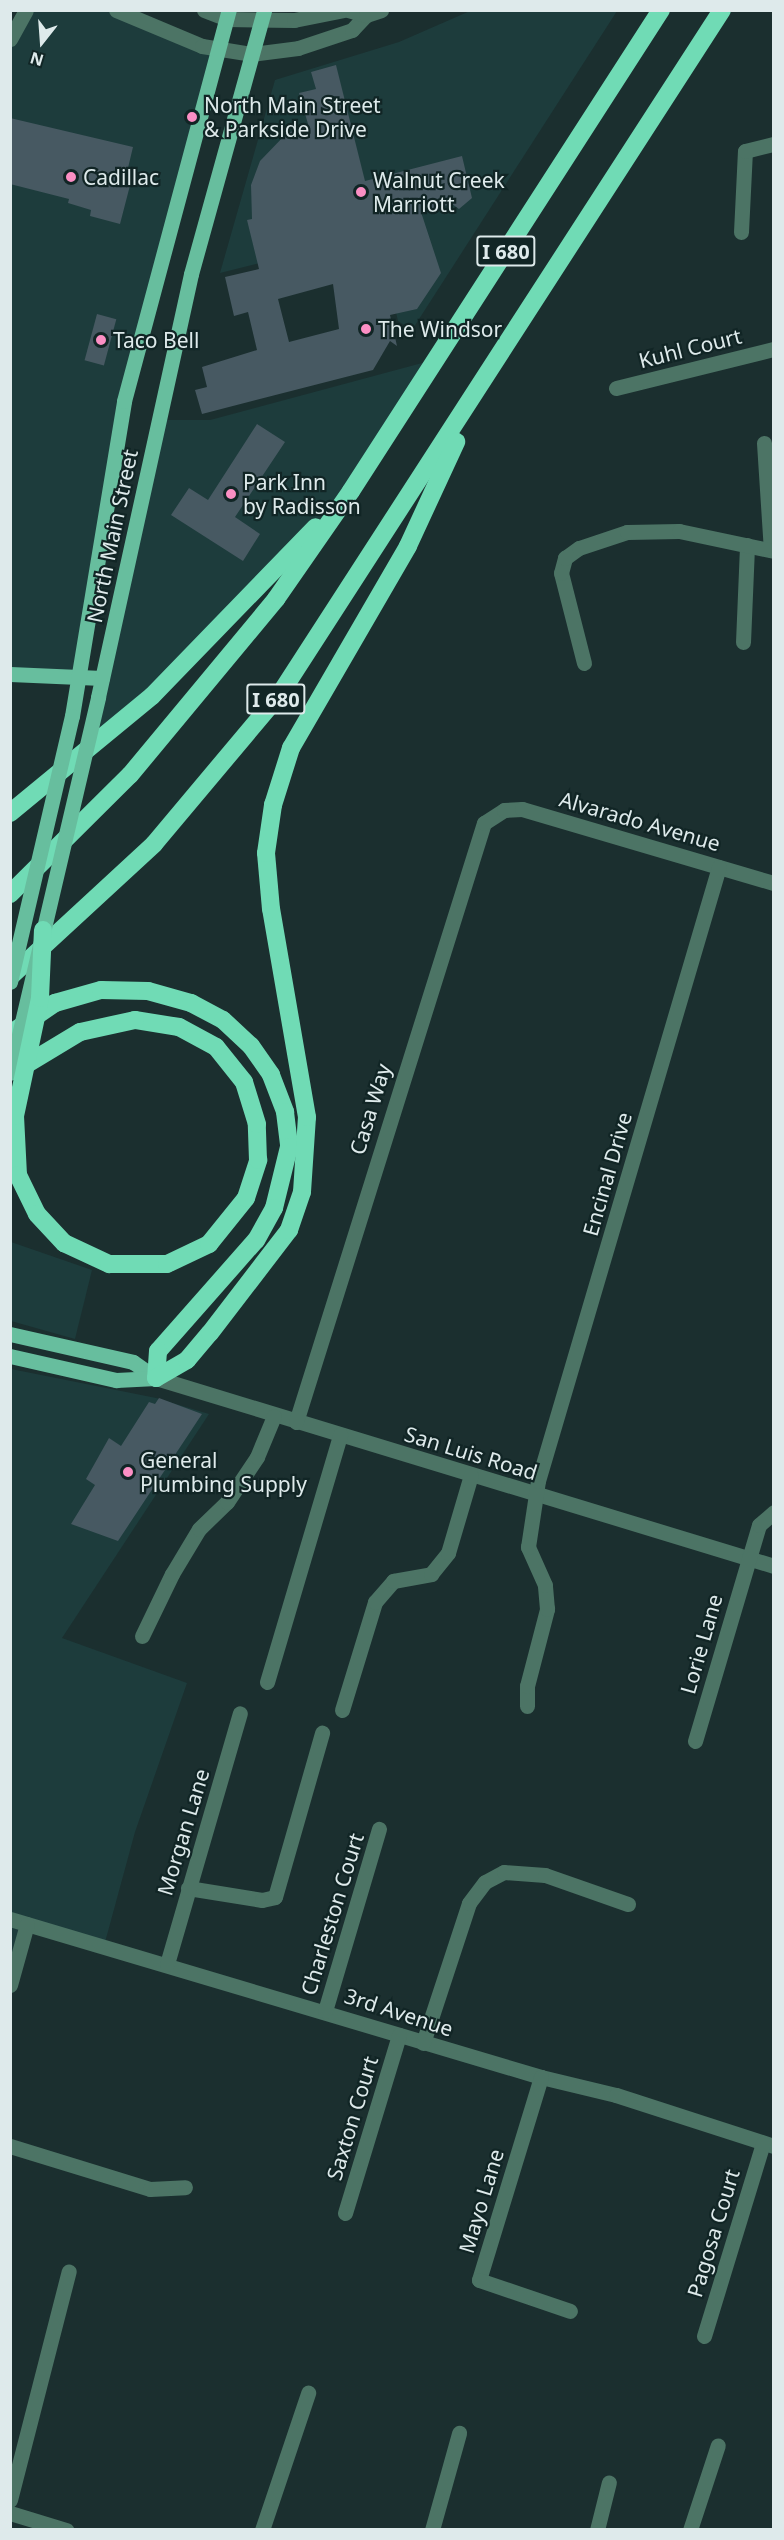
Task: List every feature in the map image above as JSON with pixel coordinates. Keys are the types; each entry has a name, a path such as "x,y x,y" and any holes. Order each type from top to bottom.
{"highway":[{"name":"I 680","path":"10,894 108,798 194,702 276,599 351,491 661,10"},
{"name":"I 680","path":"10,977 131,867 247,737 342,603 722,10"},
{"path":"156,1378 187,1360 210,1333 288,1230 302,1192 307,1117 271,909 267,853 273,805 291,748 408,546 487,375"},
{"path":"10,813 152,696 351,491"},
{"path":"10,1073 80,1032 135,1020 179,1027 216,1047 244,1082 257,1124 258,1160 246,1198 210,1244 166,1264 109,1264 64,1243 36,1214 18,1175 15,1116 40,998 43,930"},
{"path":"10,1034 56,1003 101,990 148,991 191,1003 223,1020 251,1046 271,1075 285,1112 289,1147 285,1178 274,1208 256,1240 158,1351 156,1378"}],"main road":[{"name":"North Main Street","path":"10,982 72,716 124,400 228,15"},
{"name":"North Main Street","path":"10,1073 98,697 191,274 263,15"},
{"path":"10,674 102,678"},
{"name":"San Luis Road","path":"10,1334 133,1362 156,1378"},
{"name":"San Luis Road","path":"10,1356 116,1380 156,1378"}],"street":[{"path":"10,39 26,10"},
{"path":"116,10 219,51 252,54 298,48 352,30 366,15 381,10"},
{"path":"204,10 228,15 263,15 294,20 343,10"},
{"path":"348,10 366,15"},
{"path":"741,232 745,151 774,144"},
{"name":"Kuhl Court","path":"616,388 774,350"},
{"path":"584,663 561,573 565,558 579,548 627,532 680,531 772,550 764,443"},
{"path":"743,642 747,545"},
{"name":"Alvarado Avenue","path":"494,814 522,809 774,883"},
{"name":"Casa Way","path":"296,1422 469,861 478,834 494,814"},
{"name":"Encinal Drive","path":"527,1706 527,1686 547,1609 545,1585 528,1547 536,1494 719,867"},
{"name":"San Luis Road","path":"156,1378 274,1416 774,1566"},
{"path":"142,1636 172,1574 199,1529 227,1502 257,1456 274,1416"},
{"path":"267,1682 340,1435"},
{"path":"342,1710 375,1602 393,1581 431,1574 448,1553 471,1475"},
{"name":"Lorie Lane","path":"695,1741 759,1525 774,1512"},
{"name":"Morgan Lane","path":"167,1964 240,1713"},
{"path":"188,1888 262,1900 275,1897 322,1733"},
{"name":"Charleston Court","path":"325,2011 379,1829"},
{"path":"423,2043 469,1904 485,1882 504,1872 546,1875 628,1904"},
{"name":"3rd Avenue","path":"10,1919 325,2011 423,2043 541,2077 616,2095 768,2145"},
{"path":"10,1985 27,1924"},
{"name":"Saxton Court","path":"345,2213 399,2035"},
{"name":"Mayo Lane","path":"541,2077 480,2280 570,2311"},
{"name":"Pagosa Court","path":"704,2336 768,2145"},
{"path":"10,2146 150,2189 185,2187"},
{"path":"10,2500 69,2271"},
{"path":"262,2529 308,2393"},
{"path":"432,2529 459,2433"},
{"path":"690,2529 717,2445"},
{"path":"597,2529 609,2482"},
{"path":"10,2513 28,2524 66,2529"}],"shaded area":[{"path":"26,11 116,11 219,51 124,401 78,677 11,674 11,39"},
{"path":"470,11 617,11 412,330 398,321 378,233 220,273 275,80 399,42"},
{"path":"437,359 351,491 85,755 158,420 210,420"},
{"path":"11,1242 92,1270 75,1339 11,1321"},
{"path":"11,1369 156,1398 209,1414 62,1638 187,1683 135,1832 104,1946 27,1924 11,1985"}],"building":[{"path":"336,65 365,181 462,156 472,198 459,209 452,204 421,212 441,273 417,309 390,315 397,346 390,341 373,370 202,414 195,390 207,387 202,367 257,350 248,312 234,316 225,277 259,269 247,220 252,219 251,185 260,161 286,134 308,124 299,93 316,89 311,72","holes":["333,284 339,329 289,342 278,299"]},
{"name":"Cadillac","path":"10,118 133,147 128,168 134,170 120,224 90,216 91,210 68,203 69,199 10,184"},
{"name":"Taco Bell","path":"97,314 116,319 104,366 85,360"},
{"name":"Park Inn by Radisson","path":"257,424 285,442 235,517 260,534 243,561 171,515 189,488 208,500"},
{"name":"General Plumbing Supply","path":"159,1398 202,1414 118,1541 71,1524 95,1485 86,1479 109,1438 121,1446 149,1402 155,1404"}],"place":[{"name":"North Main Street & Parkside Drive","path":"192,117"},
{"name":"Cadillac","path":"71,177"},
{"name":"Walnut Creek Marriott","path":"361,192"},
{"name":"The Windsor","path":"366,329"},
{"name":"Taco Bell","path":"101,340"},
{"name":"Park Inn by Radisson","path":"231,494"},
{"name":"General Plumbing Supply","path":"128,1472"}]}
